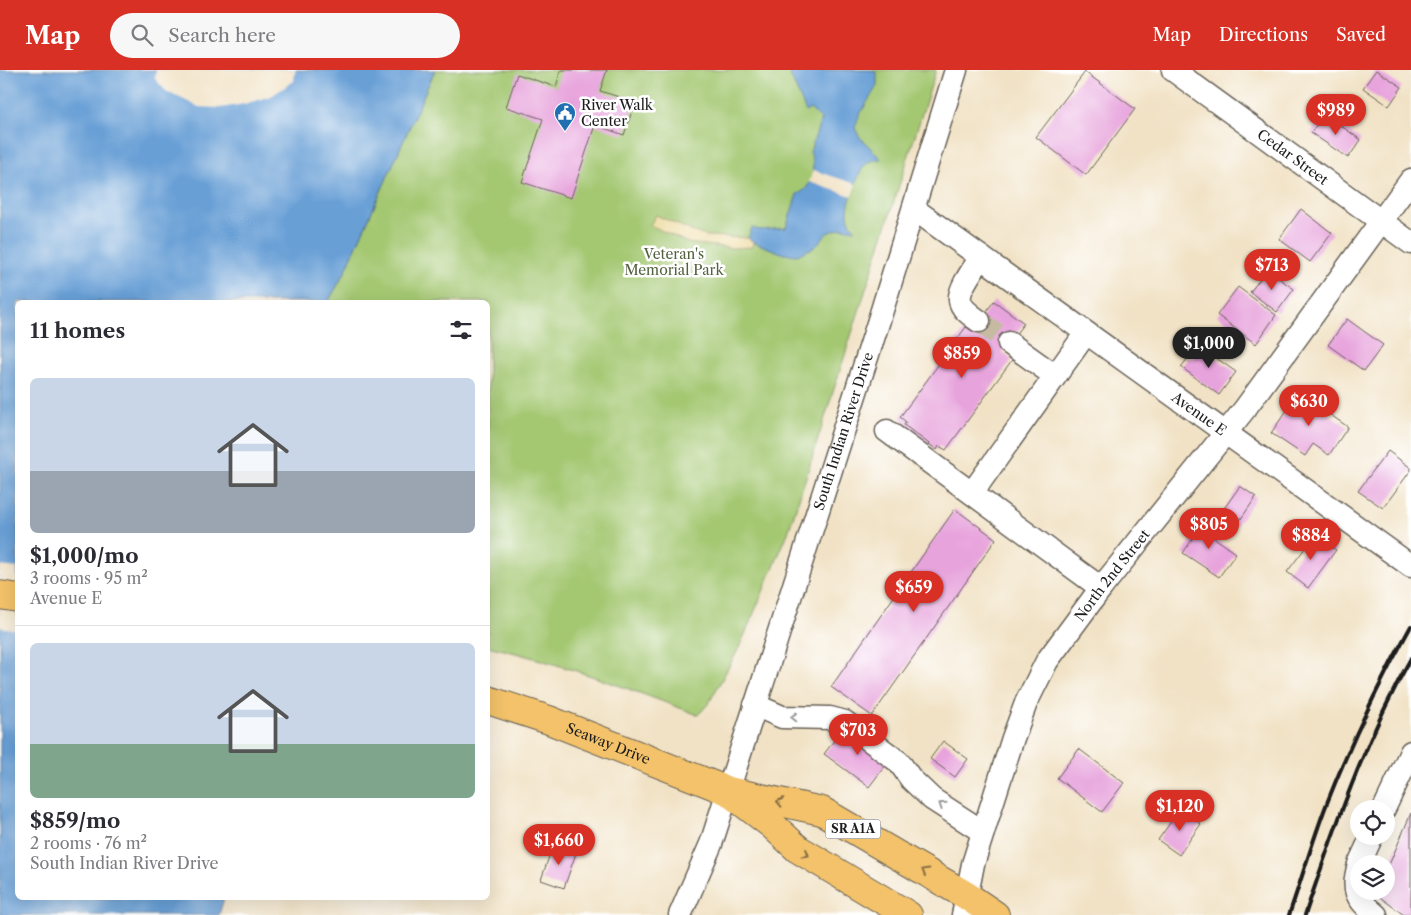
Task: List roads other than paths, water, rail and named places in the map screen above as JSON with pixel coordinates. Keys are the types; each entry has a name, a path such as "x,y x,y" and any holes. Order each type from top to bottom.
{"main road":[{"path":"0,596 15,598"},
{"name":"Seaway Drive","path":"490,701 549,720 728,790 822,810 965,905 995,915"},
{"name":"Seaway Drive","path":"728,790 771,824 798,849 908,915"}],"street":[{"name":"South Indian River Drive","path":"681,914 711,844 914,209 956,70"},
{"name":"Cedar Street","path":"1173,70 1411,243"},
{"name":"North 2nd Street","path":"965,905 973,864 982,832 1026,703 1047,661 1101,588 1226,433 1411,180"},
{"name":"Avenue E","path":"914,209 1411,566"},
{"path":"978,321 966,311 960,301 962,290 981,257"},
{"path":"972,493 1086,333"},
{"path":"1009,343 1055,376"},
{"path":"887,431 1101,588"},
{"path":"755,705 782,717 830,718 844,722 900,762 911,779 932,799 982,832"},
{"path":"1388,800 1411,752"},
{"path":"1360,900 1362,905 1376,915"}],"water":[{"path":"0,70 435,70 344,274 329,300 15,300 15,900 223,900 219,915 0,915"},
{"path":"788,70 870,70 877,73 877,86 859,116 855,128 859,136 881,159 871,161 863,167 854,186 848,212 855,230 842,228 827,233 815,247 797,255 784,254 753,242 748,238 752,228 760,230 786,228 797,194 807,187 812,176 813,164 810,152 821,119 810,109 806,112"}],"tunnel":[{"path":"979,321 1009,343"}],"railway":[{"path":"1289,915 1317,830 1336,780 1377,691 1411,626"},
{"path":"1305,915 1365,752 1394,689 1411,658"}],"place":[{"name":"River Walk Center","path":"565,132"}],"park label":[{"name":"Veteran's Memorial Park","path":"674,262"}]}
